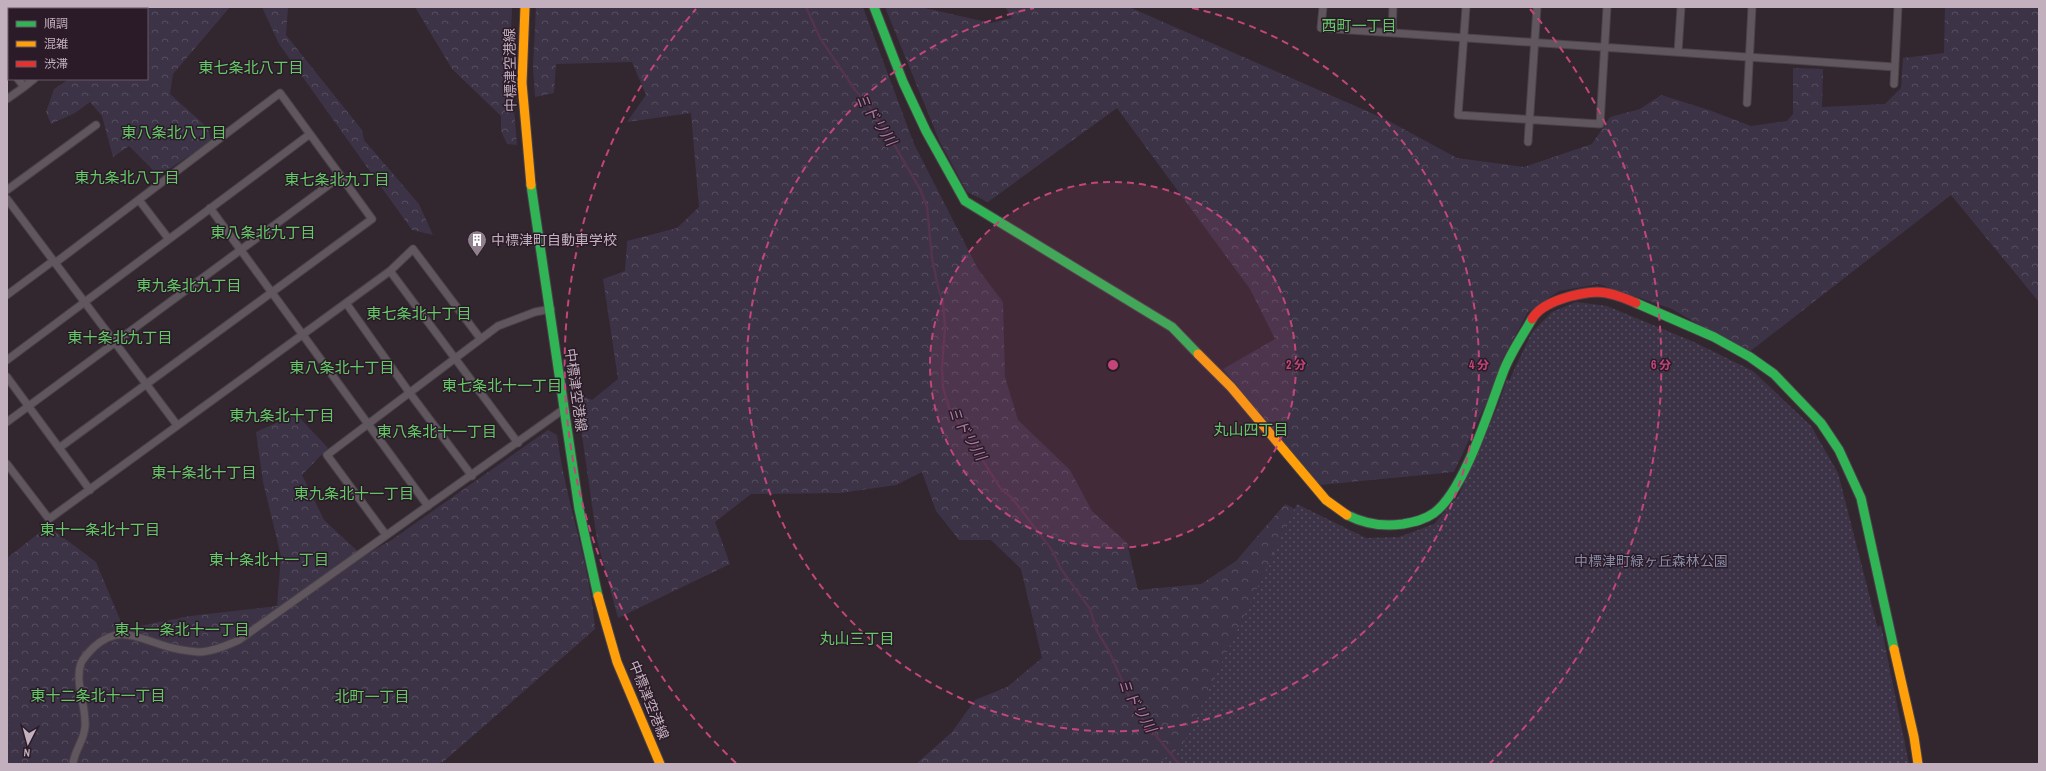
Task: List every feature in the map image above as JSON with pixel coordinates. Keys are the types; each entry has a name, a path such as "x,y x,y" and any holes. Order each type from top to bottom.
{"street":[{"name":"中標津空港線","path":"525,7 522,53 527,147 564,409 586,546 606,628 660,764"},
{"path":"874,7 929,138 951,179 965,201 1172,327 1231,387 1326,500 1344,514 1362,523 1390,526 1407,524 1422,520 1434,513 1443,504 1458,481 1484,426 1505,368 1518,342 1533,316 1543,307 1554,301 1598,292 1622,297 1714,337 1750,357 1774,374 1821,423 1839,450 1861,498 1914,737 1918,764"},
{"path":"1323,7 1321,28 1895,67"},
{"path":"1392,33 1393,7"},
{"path":"1466,7 1458,115 1600,124 1607,7"},
{"path":"1528,142 1537,7"},
{"path":"1678,52 1681,7"},
{"path":"1747,103 1752,7"},
{"path":"1894,84 1898,7"},
{"path":"19,80 24,87"},
{"path":"7,99 33,80"},
{"path":"7,295 139,200 280,93 372,219 271,291 59,448"},
{"path":"7,190 96,125"},
{"path":"7,360 168,238 310,134"},
{"path":"7,422 341,176"},
{"path":"7,199 177,426"},
{"path":"139,200 168,238"},
{"path":"210,208 428,506"},
{"path":"7,464 49,519 346,303 390,270 413,249 480,338"},
{"path":"390,270 518,443"},
{"path":"346,303 409,392 472,476"},
{"path":"386,535 327,456 480,338 498,326 535,312 551,309"},
{"path":"7,377 90,490"},
{"path":"73,764 82,742 86,715 80,677 81,665 87,654 102,641 120,634 137,636 162,645 189,651 209,651 227,646 239,640 386,535 472,476 564,409"}],"green space":[{"path":"230,7 173,74 170,94 208,128 211,141 159,176 129,146 113,157 102,116 90,102 75,113 51,124 46,112 54,89 68,80 148,80 148,8 146,8"},
{"path":"262,7 288,7 286,35 362,130 364,140 419,204 433,235 412,230 279,44"},
{"path":"415,7 512,7 510,60 517,145 507,144 501,131 501,116 452,69"},
{"path":"536,7 863,7 914,144 978,269 1003,302 1005,377 1018,420 1070,470 1092,511 1127,543 1138,590 1201,584 1236,561 1285,504 1317,520 1365,539 1398,540 1435,526 1458,498 1484,446 1507,379 1541,395 1812,675 1881,625 1909,764 916,764 952,732 975,700 1007,687 1042,658 1021,569 991,540 959,540 936,511 922,472 896,485 840,493 751,494 715,522 730,564 618,618 597,540 576,393 592,400 618,379 603,279 625,271 627,241 677,228 699,207 691,113 627,122 646,95 632,62 556,64 554,93 535,97 533,66"},
{"path":"885,7 920,7 991,23 1012,18 1005,7 1129,7 1385,119 1457,158 1524,167 1592,144 1610,117 1640,109 1661,95 1709,110 1751,126 1787,121 1793,114 1793,68 1823,69 1822,107 1885,104 1901,88 1903,58 1944,53 1945,7 2039,7 2039,302 1951,195 1748,353 1672,309 1599,284 1559,291 1528,312 1503,358 1487,401 1454,472 1320,485 1223,369 1275,339 1250,289 1117,108 988,202 967,192 939,140"},
{"name":"中標津町緑ヶ丘森林公園","path":"1576,302 1607,306 1694,342 1753,371 1811,426 1838,473 1879,633 1909,764 1157,764 1183,745 1297,504 1366,538 1399,537 1434,524 1459,495 1532,332 1552,312"},
{"path":"296,414 328,448 302,475 324,520 363,556 390,541 548,430 557,435 566,483 588,580 595,629 443,762 432,764 7,764 7,558 48,526 96,562 124,629 190,616 277,606 281,556 263,482 256,432"}],"waterway":[{"name":"ミドリ川","path":"806,7 820,38 855,90 867,103 885,129 920,189 927,207 932,258 943,303 945,327 942,368 943,387 949,408 1001,489 1012,498 1052,550 1061,569 1090,609 1097,631 1109,651 1132,703 1144,721 1179,764"}],"traffic: fast":[{"path":"874,7 903,82 926,131 965,201 1172,327 1198,354"},
{"path":"531,185 579,509 598,596"},
{"path":"1636,303 1714,337 1750,357 1774,374 1821,423 1839,450 1861,498 1894,649"},
{"path":"1347,515 1361,521 1374,524 1403,524 1434,513 1445,502 1456,486 1466,467 1484,425 1507,363 1532,319"}],"traffic: slow":[{"path":"525,7 522,83 531,185"},
{"path":"1198,354 1231,387 1326,500 1347,515"},
{"path":"598,596 617,662 660,764"},
{"path":"1894,649 1914,737 1918,764"}],"traffic: jam":[{"path":"1532,319 1544,307 1561,299 1580,294 1597,292 1607,293 1636,303"}],"place":[{"name":"中標津町自動車学校","path":"477,257"}],"district":[{"name":"西町一丁目","path":"1359,25"},
{"name":"東七条北八丁目","path":"251,67"},
{"name":"東八条北八丁目","path":"174,132"},
{"name":"東九条北八丁目","path":"127,177"},
{"name":"東七条北九丁目","path":"337,179"},
{"name":"東八条北九丁目","path":"263,232"},
{"name":"東九条北九丁目","path":"189,285"},
{"name":"東七条北十丁目","path":"419,313"},
{"name":"東十条北九丁目","path":"120,337"},
{"name":"東八条北十丁目","path":"342,367"},
{"name":"東七条北十一丁目","path":"502,385"},
{"name":"東九条北十丁目","path":"282,415"},
{"name":"丸山四丁目","path":"1251,429"},
{"name":"東八条北十一丁目","path":"437,431"},
{"name":"東十条北十丁目","path":"204,472"},
{"name":"東九条北十一丁目","path":"354,493"},
{"name":"東十一条北十丁目","path":"100,529"},
{"name":"東十条北十一丁目","path":"269,559"},
{"name":"東十一条北十一丁目","path":"182,629"},
{"name":"丸山三丁目","path":"857,638"},
{"name":"東十二条北十一丁目","path":"98,695"},
{"name":"北町一丁目","path":"372,696"}]}
